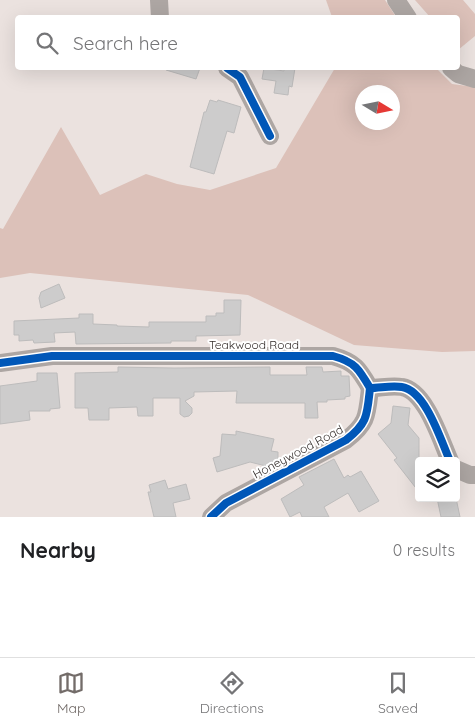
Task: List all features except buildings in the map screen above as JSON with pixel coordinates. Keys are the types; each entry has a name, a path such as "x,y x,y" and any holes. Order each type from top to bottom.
{"street":[{"path":"159,0 160,15"},
{"path":"396,0 406,15"},
{"path":"230,70 240,77 270,136"},
{"path":"453,70 458,74 475,79"},
{"name":"Teakwood Road","path":"0,363 52,356 333,356 349,361 362,374 370,388"},
{"path":"370,388 402,386 413,392 425,405 448,457"},
{"name":"Honeywood Road","path":"211,517 226,503 346,440 359,430 367,417 370,388"},
{"path":"460,471 475,475"}],"shaded area":[{"path":"326,0 385,0 395,15 331,15"},
{"path":"415,0 463,0 475,14 475,36 460,48 460,15 428,15"},
{"path":"334,70 438,70 452,84 475,87 475,351 442,352 354,345 248,295 30,273 0,278 0,228 3,229 61,127 100,195 146,174 177,184 210,190 276,168"}],"cycle path":[{"path":"230,70 240,77 270,136"},
{"path":"0,363 52,356 333,356 347,361 356,367 370,388 402,387 418,397 432,418 448,457"},
{"path":"211,517 226,503 346,440 359,428 365,418 370,388"}]}
